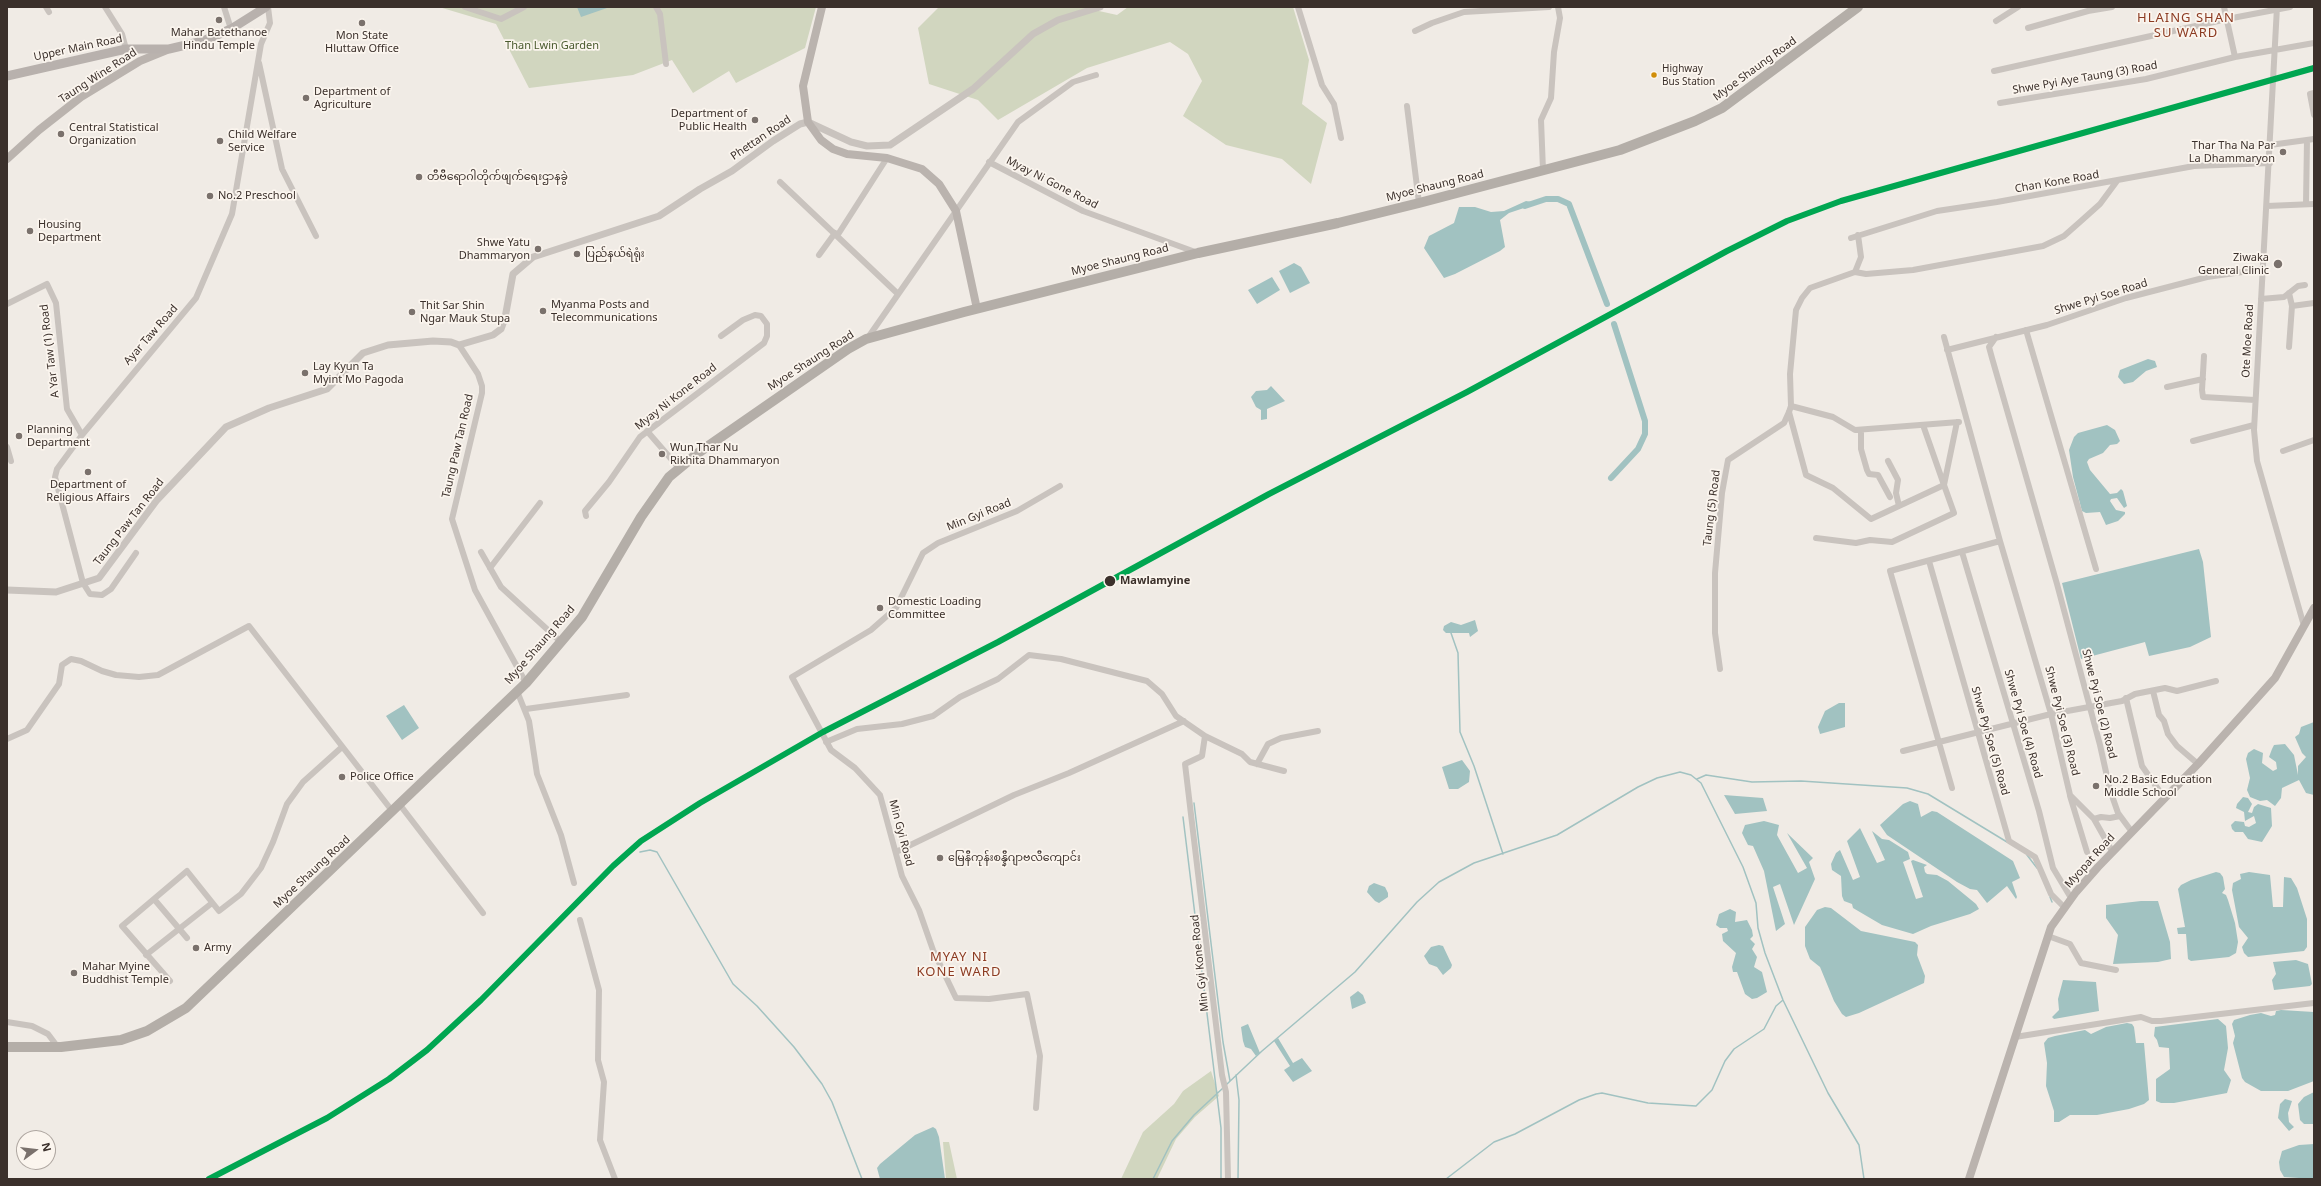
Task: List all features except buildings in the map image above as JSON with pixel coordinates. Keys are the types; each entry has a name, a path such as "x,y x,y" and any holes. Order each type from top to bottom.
{"highway":[{"name":"Myoe Shaung Road","path":"7,1047 57,1046 121,1040 147,1032 186,1008 526,683 582,617 657,492 679,468 786,391 848,349 866,339 1198,252 1338,223 1620,150 1695,121 1722,108 1858,7"}],"main road":[{"name":"Upper Main Road","path":"7,76 126,49 168,49 203,41 231,29 267,7"},
{"path":"822,7 803,86 808,122 821,140 833,149 847,154 887,158 922,169 939,184 956,211 977,309"},
{"name":"Taung Wine Road","path":"7,159 39,130 81,97 140,61 168,49"},
{"name":"Myopat Road","path":"1969,1179 2051,927 2071,898 2112,852 2198,764 2276,678 2314,608"}],"street":[{"path":"105,7 122,34 126,49"},
{"path":"224,7 231,29"},
{"name":"Ayar Taw Road","path":"83,583 55,477 57,469 82,435 196,298 232,214 261,44 270,23 267,7"},
{"path":"465,7 501,19 524,7"},
{"path":"656,7 660,14 666,64"},
{"name":"Phettan Road","path":"459,345 493,335 501,329 505,318 513,274 533,257 659,216 700,189 732,171 773,141 800,124 808,122 851,142 867,146 890,145 973,89 1033,34 1058,20 1100,7"},
{"path":"1298,7 1322,85 1334,104 1341,138"},
{"path":"1415,31 1464,12 1549,7"},
{"path":"1543,170 1541,120 1552,92 1554,52 1560,18 1558,7"},
{"path":"1996,21 2018,7"},
{"path":"2028,28 2088,11 2112,7"},
{"path":"2224,7 2234,57"},
{"path":"1994,72 2277,8 2290,7"},
{"name":"Ote Moe Road","path":"2277,8 2270,163 2254,425 2257,461 2304,626"},
{"name":"Shwe Pyi Aye Taung (3) Road","path":"2000,103 2146,79 2234,57 2314,43"},
{"path":"259,62 282,169 316,236"},
{"path":"866,339 956,211 988,162 1018,122 1073,82 1096,75"},
{"path":"2314,93 2310,94 2314,115"},
{"path":"1408,106 1419,203"},
{"path":"2270,145 2314,139"},
{"path":"2306,204 2307,140"},
{"path":"819,255 836,235 887,158"},
{"name":"Myay Ni Gone Road","path":"988,162 1082,211 1198,252"},
{"name":"Chan Kone Road","path":"1851,238 1937,211 2117,182 2194,166 2270,163"},
{"path":"780,182 898,294"},
{"path":"1944,485 1871,519 1833,488 1806,475 1790,409 1790,374 1796,310 1802,298 1810,288 1855,272 1866,274 1913,270 2043,246 2064,236 2082,221 2100,204 2117,182"},
{"path":"2267,206 2314,204"},
{"path":"1855,272 1861,257 1858,235"},
{"name":"Shwe Pyi Soe Road","path":"1947,350 2026,330 2126,298 2208,277 2263,269"},
{"name":"A Yar Taw (1) Road","path":"7,304 48,284 56,303 67,409 82,435"},
{"path":"2261,299 2284,297 2298,286 2305,285"},
{"path":"2289,293 2292,306 2289,347"},
{"path":"2292,306 2314,303"},
{"name":"Myay Ni Kone Road","path":"586,516 585,511 647,431 764,343 768,330 764,318 756,315 743,320 721,336"},
{"path":"2026,330 2096,569"},
{"name":"Shwe Pyi Soe (3) Road","path":"1944,337 2000,541 2052,714 2070,795 2087,852"},
{"name":"Shwe Pyi Soe (2) Road","path":"1996,337 1989,347 2090,707 2110,790 2120,816 2132,832"},
{"name":"Taung Paw Tan Road","path":"7,590 56,592 99,578 157,500 226,427 269,408 327,390 363,353 388,345 433,341 451,342 459,345 478,374 482,386 482,393 452,519 475,590 526,683"},
{"path":"2204,356 2202,379 2203,397 2255,400"},
{"path":"2167,387 2202,379"},
{"path":"1790,409 1833,417 1855,430 1967,421"},
{"name":"Taung (5) Road","path":"1720,669 1715,633 1715,573 1722,493 1728,460 1784,423 1790,409"},
{"path":"1944,485 1957,422"},
{"path":"1816,538 1856,543 1870,540 1892,542 1954,513 1923,425"},
{"path":"2193,441 2254,425"},
{"path":"1861,430 1861,449 1867,470 1869,474 1878,475 1890,497"},
{"path":"647,431 679,468"},
{"path":"2283,451 2314,440"},
{"path":"7,447 11,461"},
{"path":"1888,461 1898,480 1896,493 1899,506"},
{"name":"Min Gyi Road","path":"1036,1108 1040,1056 1027,994 989,999 956,998 932,950 919,910 902,876 880,795 855,768 831,750 792,677 871,630 896,608 923,553 938,543 1017,511 1060,486"},
{"path":"490,568 540,503"},
{"path":"1952,788 1890,571 2000,541"},
{"path":"481,552 501,587 562,642"},
{"name":"Shwe Pyi Soe (4) Road","path":"1962,552 2053,868 2071,898"},
{"path":"83,583 90,594 102,595 111,589 136,553"},
{"name":"Shwe Pyi Soe (5) Road","path":"1929,561 2009,841 2034,857 2052,894 2064,907"},
{"path":"7,739 27,730 59,684 62,665 71,659 116,675 139,677 158,675 249,626 342,747 396,808 483,913"},
{"path":"826,742 857,728 902,724 933,716 960,697 998,678 1029,654 1061,659 1147,681 1162,694 1176,716 1205,736 1257,764 1284,771"},
{"path":"1903,751 1939,743 2012,723 2122,701 2126,698 2165,688 2178,691 2216,681"},
{"path":"518,691 526,709 537,774 561,835 574,883"},
{"path":"2154,691 2159,715 2164,722 2168,734 2177,746 2198,764"},
{"path":"526,709 628,695"},
{"path":"2126,698 2142,766 2165,799"},
{"path":"896,852 1014,795 1069,773 1184,721"},
{"path":"1257,764 1268,744 1281,738 1318,731"},
{"path":"1205,736 1202,756 1185,764 1222,1075 1226,1092 1228,1179"},
{"path":"170,981 122,926 187,871 219,911 241,894 261,868 273,842 287,804 303,782 342,747"},
{"path":"2070,795 2094,819 2112,852"},
{"path":"2094,819 2100,816 2110,818 2120,816"},
{"path":"154,899 187,938"},
{"path":"146,955 212,903"},
{"path":"580,920 599,990 598,1060 604,1082 600,1140 615,1179"},
{"path":"2048,936 2070,944 2081,963 2116,970"},
{"path":"2015,1037 2141,1017 2152,1021 2161,1021 2314,1003"},
{"path":"7,1022 32,1026 48,1034 57,1046"}],"green space":[{"name":"Than Lwin Garden","path":"439,7 816,7 805,48 736,83 729,71 693,93 672,60 633,75 529,88 496,24"},
{"path":"939,7 1081,7 1117,15 1128,7 1293,7 1309,60 1302,104 1327,123 1311,184 1282,159 1226,145 1183,116 1202,81 1188,54 1170,42 1087,68 998,120 978,100 929,84 918,28"},
{"path":"1211,1071 1219,1096 1195,1117 1176,1139 1157,1179 1121,1179 1143,1132 1174,1104 1183,1091"},
{"path":"943,1142 949,1142 957,1179 946,1179"}],"water":[{"path":"577,7 607,7 607,8 581,17"},
{"path":"1526,201 1532,202 1533,205 1509,213 1500,220 1505,247 1455,274 1444,278 1424,248 1429,236 1454,223 1459,207 1475,207 1491,212 1504,211"},
{"path":"1294,263 1301,267 1310,283 1290,293 1279,271"},
{"path":"1272,277 1280,290 1257,304 1248,290"},
{"path":"2148,359 2155,361 2157,367 2146,371 2133,382 2124,384 2118,377 2120,370"},
{"path":"1271,386 1285,401 1267,409 1267,419 1261,420 1261,410 1256,407 1251,397 1256,391 1267,390"},
{"path":"2107,425 2115,430 2120,441 2117,444 2110,445 2103,453 2089,459 2087,462 2090,470 2110,494 2117,493 2121,489 2123,491 2127,506 2124,508 2117,498 2111,499 2110,501 2116,510 2125,512 2125,514 2118,521 2106,525 2100,512 2086,513 2082,511 2073,477 2069,450 2074,437 2078,433"},
{"path":"2199,549 2203,562 2211,637 2190,647 2149,656 2145,642 2081,659 2062,583"},
{"path":"1475,620 1478,631 1470,637 1469,633 1446,633 1443,630 1444,626 1451,622 1461,625"},
{"path":"1839,703 1845,703 1845,727 1820,734 1818,727 1825,711"},
{"path":"404,705 419,728 402,740 386,716"},
{"path":"2314,722 2314,795 2306,793 2299,780 2282,788 2281,798 2275,806 2267,800 2260,801 2250,797 2247,790 2250,778 2246,759 2248,753 2254,749 2263,753 2262,763 2273,771 2277,769 2276,762 2269,757 2272,749 2274,745 2285,744 2294,755 2298,775 2298,766 2306,757 2302,753 2295,737 2299,734 2301,727"},
{"path":"1462,760 1470,771 1469,782 1458,789 1449,789 1442,767"},
{"path":"1724,795 1763,798 1767,811 1735,814"},
{"path":"2243,797 2248,798 2252,804 2248,812 2252,813 2254,807 2258,804 2271,808 2272,826 2262,842 2248,839 2243,832 2235,832 2232,829 2231,825 2235,821 2244,822 2245,826 2249,827 2256,823 2254,816 2245,821 2244,812 2236,808 2237,804"},
{"path":"1910,801 1918,804 1921,817 1932,811 1937,812 2013,861 2020,878 2012,882 2017,897 2016,899 2007,886 1987,903 1977,890 1970,889 1957,882 1887,835 1880,825 1903,804"},
{"path":"1764,821 1779,825 1777,835 1798,873 1807,868 1787,833 1813,858 1809,862 1815,879 1794,925 1780,884 1773,887 1785,924 1776,931 1764,871 1753,846 1748,845 1742,833 1745,825"},
{"path":"1860,828 1877,863 1885,860 1872,831 1882,839 1889,840 1908,852 1910,859 1903,862 1916,899 1923,897 1911,861 1913,860 1927,865 1924,867 1927,874 1937,875 1948,881 1976,904 1979,909 1970,914 1931,926 1913,934 1882,925 1853,908 1852,904 1844,901 1842,896 1841,876 1832,870 1831,864 1836,853 1840,850 1853,880 1860,877 1847,841"},
{"path":"2216,872 2220,873 2223,877 2225,889 2222,893 2226,895 2235,923 2238,942 2236,953 2229,957 2191,961 2188,959 2186,934 2178,934 2177,928 2185,927 2178,889 2181,885 2191,880"},
{"path":"2249,872 2270,875 2273,907 2283,907 2284,877 2291,878 2297,888 2307,919 2307,947 2304,951 2248,957 2244,953 2242,947 2248,938 2239,927 2232,890 2233,883 2241,879 2240,874"},
{"path":"1374,883 1385,887 1388,893 1388,897 1379,903 1375,901 1367,892 1369,886"},
{"path":"2141,901 2158,901 2170,942 2171,959 2158,962 2113,964 2118,935 2106,918 2106,905"},
{"path":"1825,907 1831,908 1861,931 1915,942 1918,945 1917,955 1925,976 1924,983 1859,1013 1846,1017 1842,1014 1834,1001 1820,967 1810,959 1805,946 1805,927 1817,910"},
{"path":"1730,909 1736,912 1735,922 1747,920 1752,930 1753,936 1750,939 1755,944 1752,949 1757,957 1754,967 1762,972 1767,992 1757,998 1752,999 1745,994 1737,972 1733,972 1732,967 1736,953 1723,941 1722,934 1728,931 1727,928 1720,928 1716,925 1719,914"},
{"path":"1439,945 1443,946 1452,965 1451,968 1443,975 1437,967 1429,964 1424,956 1431,947"},
{"path":"2296,960 2308,964 2312,984 2310,986 2274,990 2272,980 2276,974 2273,962"},
{"path":"2063,980 2096,982 2099,1011 2054,1019 2052,1017 2059,1010 2058,999"},
{"path":"1358,991 1363,995 1366,1003 1352,1009 1350,997"},
{"path":"2276,1011 2314,1012 2314,1081 2288,1091 2261,1091 2245,1082 2242,1078 2233,1043 2235,1036 2232,1024 2234,1020 2250,1015 2261,1013 2271,1016 2275,1015"},
{"path":"2218,1019 2226,1026 2228,1048 2224,1070 2231,1080 2227,1093 2174,1103 2161,1103 2156,1101 2156,1079 2170,1069 2169,1048 2159,1047 2154,1036 2155,1027"},
{"path":"2127,1023 2132,1024 2134,1027 2136,1043 2144,1043 2149,1100 2144,1104 2129,1109 2097,1115 2070,1115 2059,1122 2054,1122 2054,1111 2046,1086 2047,1063 2044,1043 2048,1038 2055,1036 2085,1030 2091,1034 2106,1027"},
{"path":"1248,1024 1260,1053 1256,1056 1251,1049 1245,1047 1243,1041 1241,1027"},
{"path":"1278,1038 1293,1063 1302,1058 1312,1071 1293,1082 1284,1070 1290,1066 1274,1041"},
{"path":"2314,1092 2314,1124 2304,1124 2300,1120 2298,1104 2304,1097"},
{"path":"2285,1099 2292,1101 2288,1113 2289,1122 2294,1127 2289,1131 2278,1118 2280,1104"},
{"path":"933,1127 936,1129 939,1137 945,1179 880,1179 877,1168 880,1164 915,1135"},
{"path":"2314,1144 2314,1179 2284,1177 2280,1170 2279,1162 2282,1151 2299,1145"}],"waterway":[{"path":"1525,206 1546,199 1558,199 1569,204 1607,304"},
{"path":"1611,478 1638,449 1645,434 1645,421 1614,324"},
{"path":"1451,633 1458,653 1460,732 1474,766 1503,854"},
{"path":"1227,1084 1262,1051 1355,972 1417,902 1439,882 1474,863 1557,835 1638,787 1657,778 1680,772 1691,775 1701,783 1743,867 1756,903 1758,928 1765,953 1783,1000 1828,1093 1859,1145 1864,1179"},
{"path":"1697,779 1706,775 1752,782 1801,781 1907,788 1928,794 2007,842"},
{"path":"1194,803 1223,1042 1230,1081"},
{"path":"1183,817 1221,1128 1221,1179"},
{"path":"640,852 650,850 657,852 733,984 757,1006 794,1047 822,1084 832,1102 862,1179"},
{"path":"2027,855 2037,868"},
{"path":"2050,897 2052,902"},
{"path":"1446,1179 1494,1142 1515,1134 1579,1100 1596,1094 1602,1093 1648,1103 1696,1106 1712,1090 1725,1061 1734,1049 1764,1029 1776,1006 1783,1000"},
{"path":"1236,1075 1239,1100 1238,1179"},
{"path":"1153,1179 1172,1141 1194,1115 1223,1088"}],"transit line":[{"path":"209,1179 327,1118 389,1079 427,1050 481,1000 613,866 641,841 700,803 823,732 998,642 1269,494 1467,392 1727,251 1787,221 1841,201 2314,68"}],"place":[{"name":"Mahar Batethanoe Hindu Temple","path":"219,20"},
{"name":"Mon State Hluttaw Office","path":"362,23"},
{"name":"Highway Bus Station","path":"1654,75"},
{"name":"Department of Agriculture","path":"306,98"},
{"name":"Department of Public Health","path":"755,120"},
{"name":"Central Statistical Organization","path":"61,134"},
{"name":"Child Welfare Service","path":"220,141"},
{"name":"Thar Tha Na Par La Dhammaryon","path":"2283,152"},
{"name":"တီဗီရောဂါတိုက်ဖျက်ရေးဌာနခွဲ","path":"419,177"},
{"name":"No.2 Preschool","path":"210,196"},
{"name":"Housing Department","path":"30,231"},
{"name":"Shwe Yatu Dhammaryon","path":"538,249"},
{"name":"ပြည်နယ်ရဲရုံး","path":"577,254"},
{"name":"Ziwaka General Clinic","path":"2278,264"},
{"name":"Myanma Posts and Telecommunications","path":"543,311"},
{"name":"Thit Sar Shin Ngar Mauk Stupa","path":"412,312"},
{"name":"Lay Kyun Ta Myint Mo Pagoda","path":"305,373"},
{"name":"Planning Department","path":"19,436"},
{"name":"Wun Thar Nu Rikhita Dhammaryon","path":"662,454"},
{"name":"Department of Religious Affairs","path":"88,472"},
{"name":"Mawlamyine","path":"1110,581"},
{"name":"Domestic Loading Committee","path":"880,608"},
{"name":"Police Office","path":"342,777"},
{"name":"No.2 Basic Education Middle School","path":"2096,786"},
{"name":"မြေနီကုန်းစန္နီဂျာဗလီကျောင်း","path":"940,858"},
{"name":"Army","path":"196,948"},
{"name":"Mahar Myine Buddhist Temple","path":"74,973"}],"district":[{"name":"HLAING SHAN SU WARD","path":"2186,26"},
{"name":"MYAY NI KONE WARD","path":"959,964"}]}
